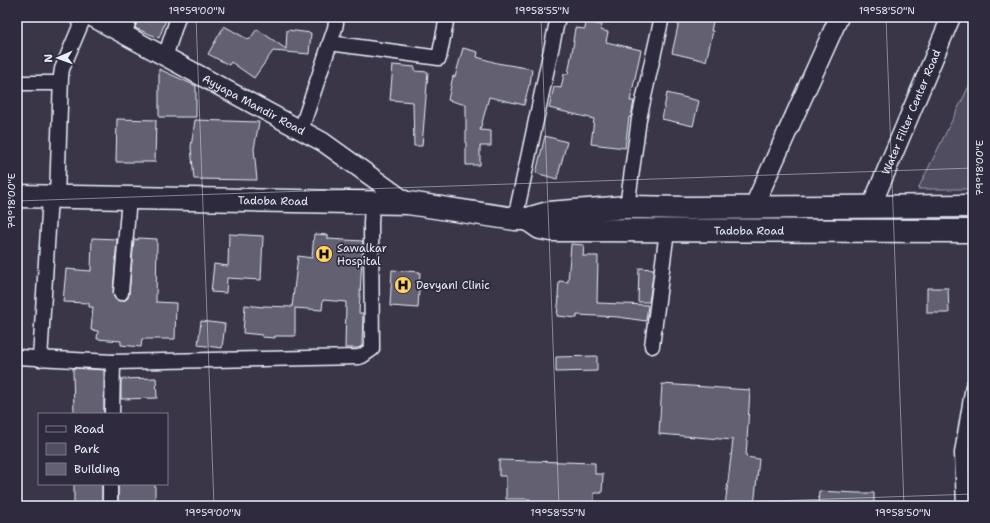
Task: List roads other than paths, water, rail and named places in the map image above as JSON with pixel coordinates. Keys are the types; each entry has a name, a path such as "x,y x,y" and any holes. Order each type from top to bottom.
{"main road":[{"name":"Tadoba Road","path":"17,196 408,203 521,219 540,228 551,230 973,231"},
{"name":"Tadoba Road","path":"521,219 548,213 627,207 753,208 973,206"}],"street":[{"path":"40,359 54,197 60,83 62,70 84,17"},
{"name":"Ayyapa Mandir Road","path":"92,17 323,142 408,203"},
{"path":"124,35 130,17"},
{"path":"165,57 178,17"},
{"path":"301,130 337,17"},
{"path":"330,42 439,58 447,17"},
{"path":"521,219 558,17"},
{"path":"627,207 640,119 662,17"},
{"path":"753,208 839,17"},
{"name":"Water Filter Center Road","path":"871,206 952,17"},
{"path":"17,83 60,83"},
{"path":"121,293 129,198"},
{"path":"17,357 113,362 362,356 372,349 372,203"},
{"path":"652,346 666,231"},
{"path":"112,413 113,362"},
{"path":"964,506 968,491 962,454 973,386"},
{"path":"110,485 110,506"}],"place":[{"name":"Sawalkar Hospital","path":"324,254"},
{"name":"Devyani Clinic","path":"403,285"}]}
